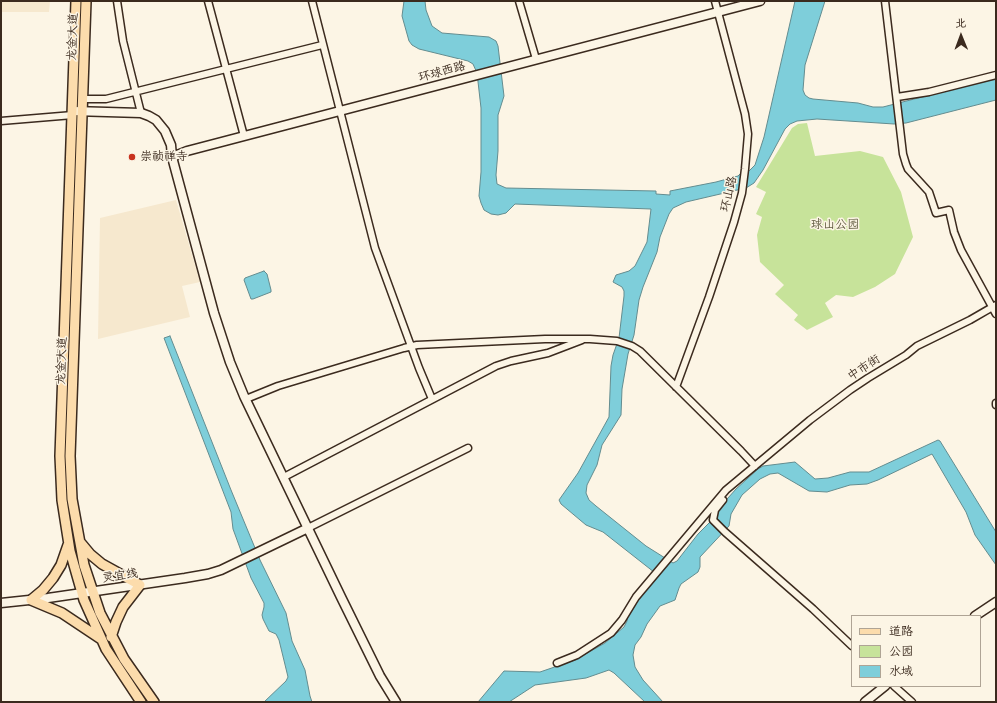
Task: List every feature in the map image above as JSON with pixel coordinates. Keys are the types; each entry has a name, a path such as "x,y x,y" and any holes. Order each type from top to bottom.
{"main road":[{"name":"龙金大道","path":"76,1 60,456 62,500 68,541 74,568 90,617 115,664 141,702"},
{"name":"龙金大道","path":"86,1 70,456 72,499 78,539 84,565 100,613 135,677 154,702"},
{"path":"78,539 96,560 140,585 123,607 116,622 112,637"},
{"path":"68,541 58,572 43,590 31,600 62,613 101,639"}],"street":[{"path":"117,1 123,41 141,113"},
{"path":"208,1 244,136"},
{"path":"312,1 375,248 432,399"},
{"path":"519,1 536,59"},
{"name":"环山路","path":"676,387 709,297 742,193 745,169 748,134 745,114 715,1"},
{"name":"环球西路","path":"172,157 187,151 760,1"},
{"path":"885,1 903,154 908,169 929,192 936,213 949,210 954,232 961,250 994,306 996,314"},
{"path":"83,99 106,99 322,45"},
{"path":"897,99 996,75"},
{"path":"1,121 73,114 141,113 152,118 162,127 171,145 172,157 214,313 230,362 246,399 380,676 396,702"},
{"path":"83,114 140,118 146,120 158,130 172,157"},
{"name":"中市街","path":"737,482 816,416 868,378 906,355 917,346 970,320 994,306"},
{"path":"284,477 501,364 565,348 586,339"},
{"path":"246,399 278,386 411,346 538,340 586,339 617,341 632,346 640,351 741,450 755,466"},
{"path":"308,528 468,448"},
{"path":"737,482 715,510 713,520 851,645"},
{"path":"557,663 577,655 611,633 619,625 636,597 726,490 737,482"},
{"name":"灵宜线","path":"1,603 92,592 208,574 221,570 308,528"},
{"path":"976,615 996,602"},
{"path":"865,702 884,687"},
{"path":"895,687 912,702"}],"shaded area":[{"path":"1,1 50,1 49,12 1,12"},
{"path":"176,200 200,282 182,286 190,317 98,339 100,218"}],"green space":[{"name":"球山公园","path":"807,123 815,156 860,151 883,157 901,192 913,237 895,274 875,287 853,297 836,295 825,303 833,317 807,330 794,320 798,315 775,294 784,285 760,262 757,235 762,217 756,214 766,192 756,187 792,128 798,124"}],"water":[{"path":"404,1 425,1 426,10 432,26 442,33 489,37 496,41 498,46 504,96 498,115 496,175 497,184 506,188 656,191 656,194 670,195 670,191 716,182 738,176 742,172 749,171 755,165 764,137 795,1 825,1 805,65 803,90 805,95 809,98 858,103 873,107 883,107 996,78 996,100 906,123 894,124 817,119 797,121 790,124 785,129 763,170 754,183 746,188 686,202 673,208 660,237 657,252 639,300 634,335 628,354 622,389 621,415 602,445 597,465 587,485 586,493 589,500 596,506 646,546 673,563 677,561 698,534 710,522 716,519 719,508 736,489 763,466 795,462 815,479 828,478 850,472 869,472 938,440 996,532 996,565 975,535 966,512 932,454 867,484 850,485 827,492 809,491 778,473 770,474 760,479 742,495 731,514 729,526 700,557 700,567 698,572 681,584 675,600 660,606 647,624 641,637 635,645 633,655 635,667 643,680 663,702 645,702 609,670 586,678 535,685 509,702 478,702 504,671 540,672 575,660 605,643 624,627 628,614 643,592 659,576 603,532 586,525 561,504 559,500 578,473 609,417 611,366 619,338 624,296 622,287 613,282 616,275 629,271 635,266 647,242 651,209 515,204 506,213 498,215 491,214 484,210 479,196 481,172 481,108 477,73 473,64 468,61 419,49 412,45 409,41 402,16"},
{"path":"264,271 267,274 271,292 251,299 244,280 245,278"},
{"path":"170,336 260,560 286,613 292,641 305,670 312,702 264,702 286,681 288,677 279,640 276,634 269,631 263,619 262,615 264,603 251,578 233,529 231,512 164,338"}],"place":[{"name":"崇祯禅寺","path":"132,157"}]}
